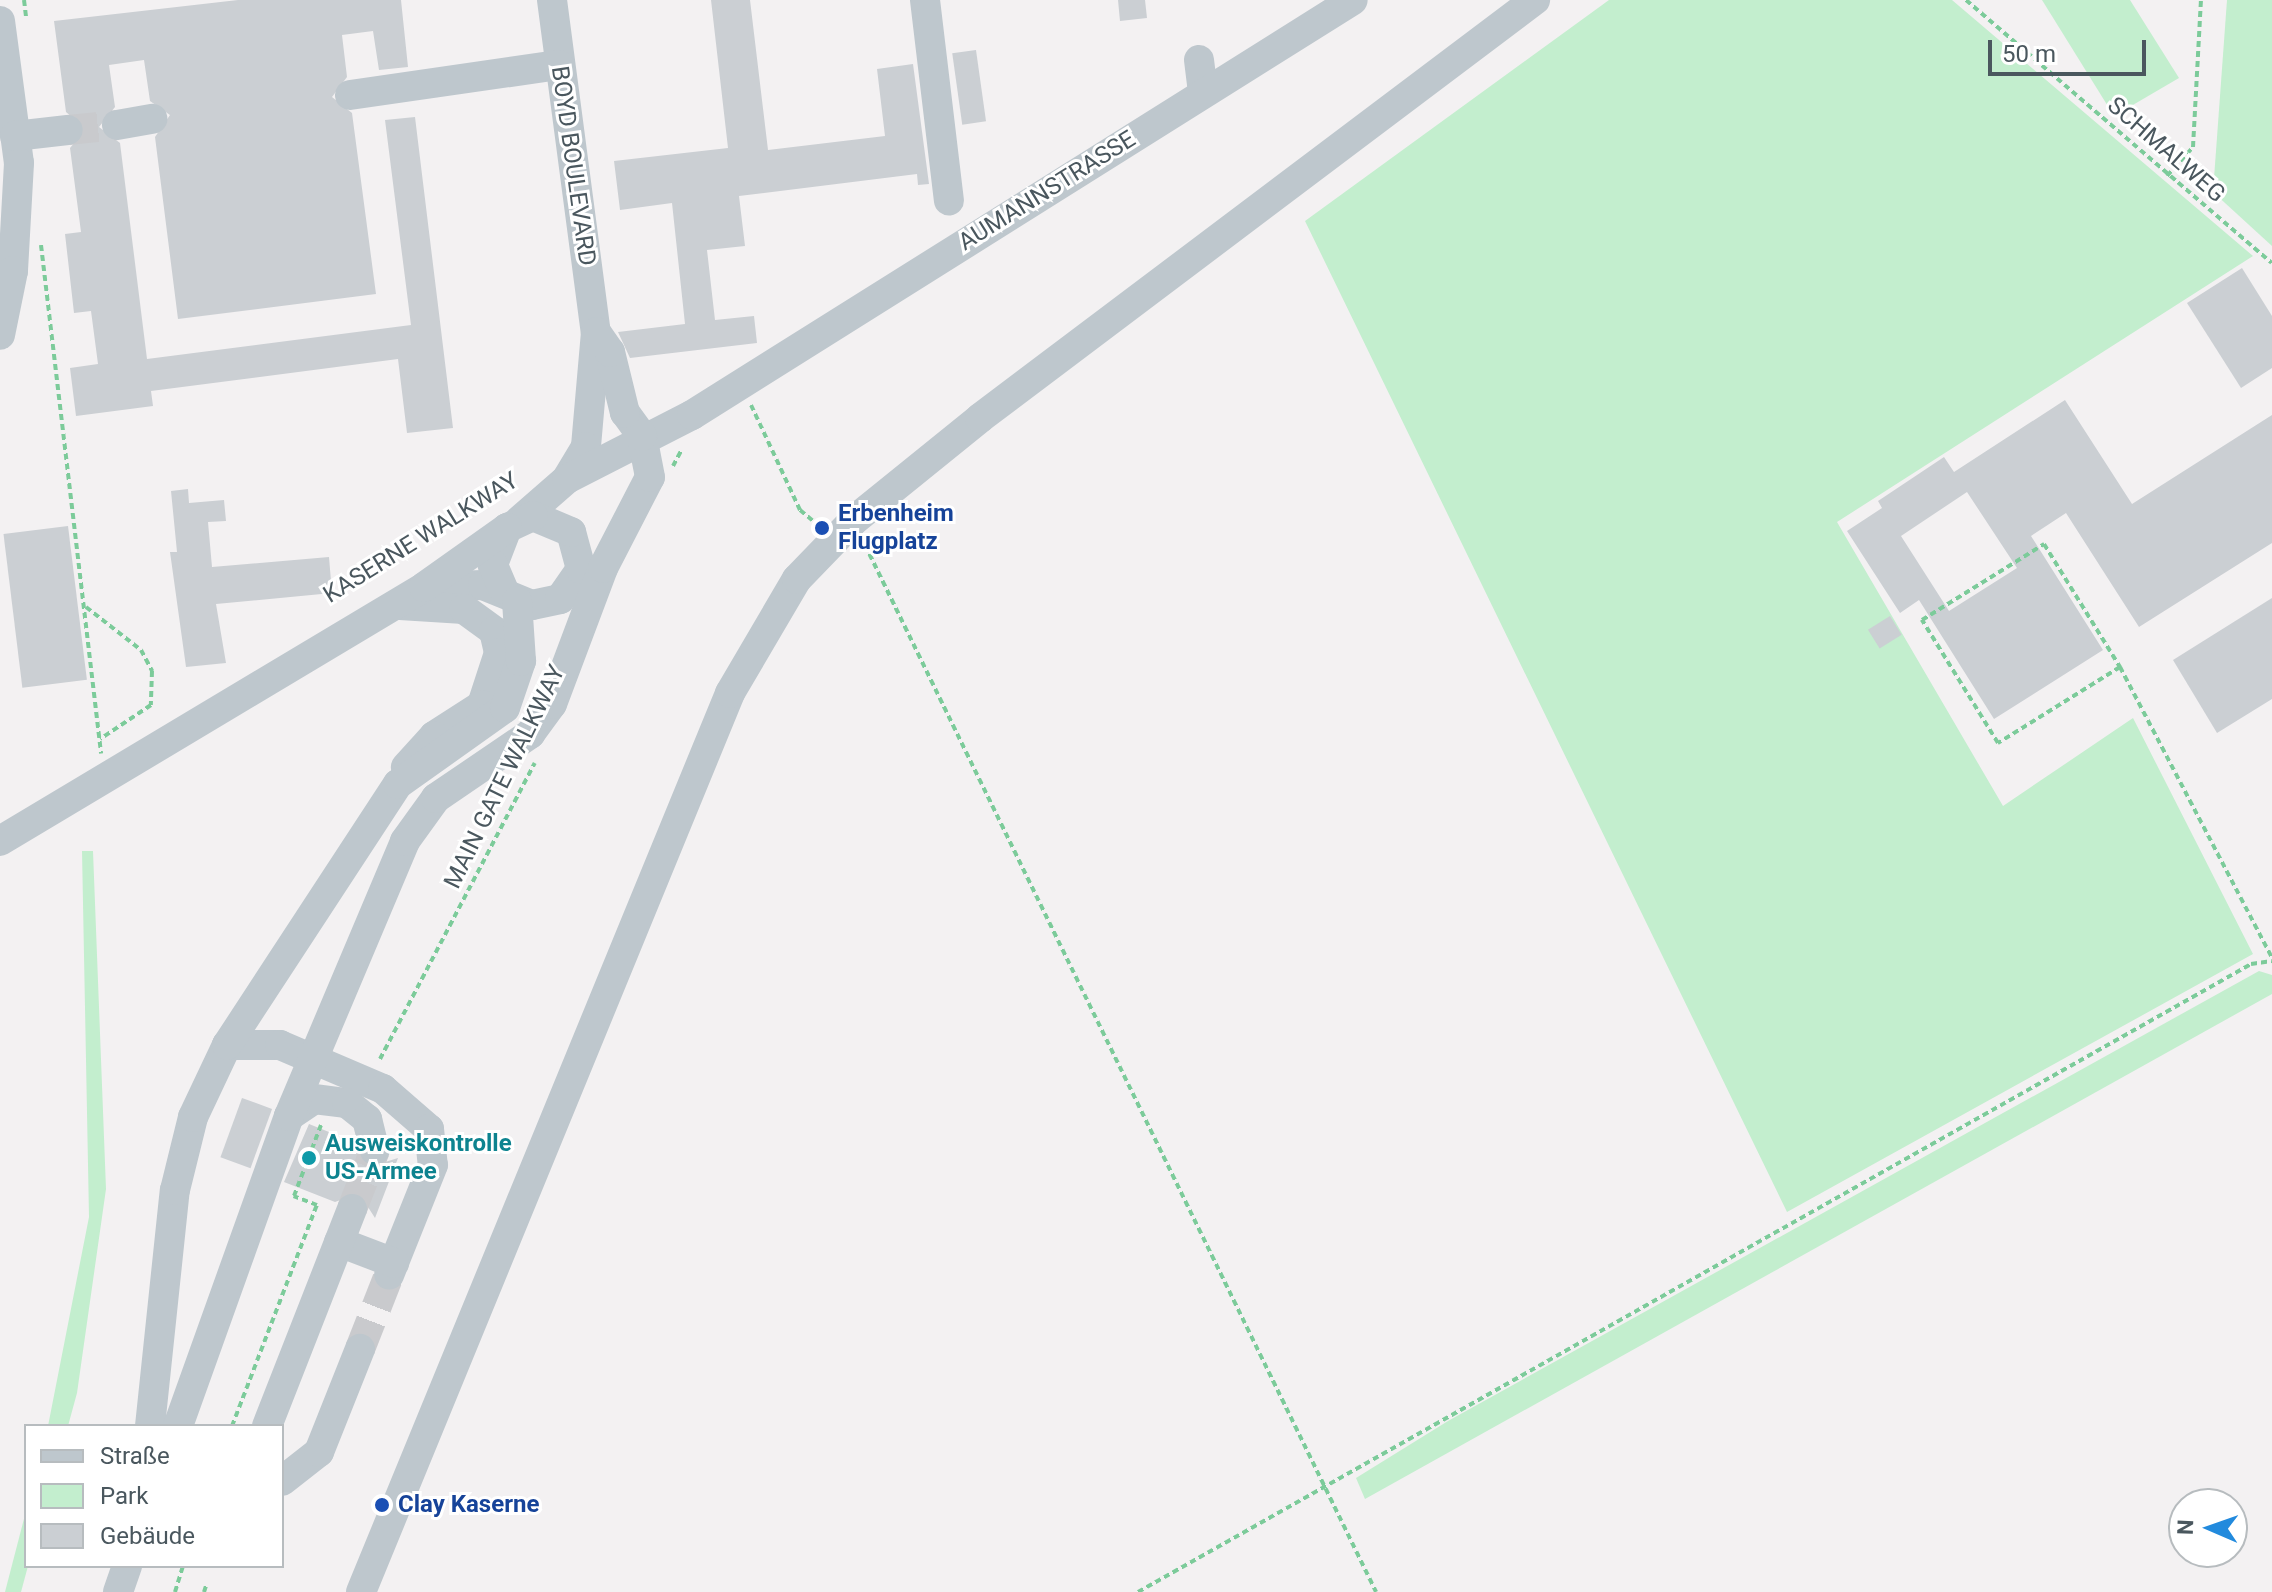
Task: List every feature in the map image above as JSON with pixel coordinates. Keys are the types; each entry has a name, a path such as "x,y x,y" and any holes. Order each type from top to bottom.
{"street":[{"name":"BOYD BOULEVARD","path":"552,0 596,332 586,447 567,479"},
{"path":"925,0 949,201"},
{"name":"AUMANNSTRASSE","path":"698,412 1353,0"},
{"path":"361,1592 730,693 797,579 853,521 1535,0"},
{"path":"0,335 13,271 15,136 8,37"},
{"path":"1199,60 1203,92"},
{"path":"350,95 559,65"},
{"path":"117,125 152,119"},
{"path":"15,136 68,130"},
{"name":"BOYD BOULEVARD","path":"596,332 610,352 625,413 642,436 659,476"},
{"path":"0,841 424,587 513,524 567,479 642,436 698,412"},
{"path":"179,1424 289,1116 405,841 436,798 468,773 530,734 552,704 603,568 698,412"},
{"path":"468,773 520,718 582,558 659,476"},
{"path":"513,524 561,523 582,558"},
{"path":"398,784 505,708 521,661 510,595 493,565 513,524"},
{"path":"424,587 510,595 546,605 571,590"},
{"path":"150,1424 184,1146 227,1045 398,784 434,736 482,705 499,653 494,631 464,609 394,605"},
{"path":"227,1045 259,1042 313,1059 355,1092 367,1119 375,1150 398,1100"},
{"path":"289,1116 314,1099 355,1092 398,1100 429,1129 435,1148 392,1269 339,1242"},
{"path":"268,1424 352,1209"},
{"path":"284,1479 319,1452 360,1349"},
{"path":"118,1592 126,1568"}],"path":[{"path":"8,37 24,0"},
{"name":"SCHMALWEG","path":"1966,0 2167,176 2272,263"},
{"path":"2167,176 2193,147 2201,0"},
{"path":"40,237 102,759 116,751"},
{"path":"742,384 800,510 822,528"},
{"path":"659,476 709,417 698,412"},
{"path":"853,521 1376,1592"},
{"path":"1138,1592 2238,971 2272,960 2120,667 2044,544 1922,620 1998,743 2120,667"},
{"path":"86,607 141,650 152,671 151,705 100,739"},
{"name":"MAIN GATE WALKWAY","path":"233,1424 317,1205 294,1196 322,1124 355,1092 393,1040 541,751"},
{"path":"175,1592 182,1568"},
{"path":"204,1592 207,1583"}],"green space":[{"path":"1609,0 1952,0 2253,256 1837,522 2003,806 2133,718 2253,954 1787,1212 1305,221"},
{"path":"2042,0 2130,0 2179,78 2114,116"},
{"path":"2227,0 2272,0 2272,246 2213,192"},
{"path":"82,851 93,851 106,1189 77,1393 69,1424 48,1424 89,1217"},
{"path":"2259,971 2272,975 2272,994 1365,1499 1356,1478 1448,1421"},
{"path":"24,1519 24,1568 27,1568 21,1592 5,1592"}],"building":[{"path":"238,0 401,0 408,67 379,70 373,31 342,35 347,77 332,97 352,113 376,294 178,319 155,137 170,115 150,101 144,60 109,65 115,107 99,127 120,143 147,359 411,325 385,120 415,117 453,428 407,433 398,359 151,391 153,406 76,416 70,368 98,364 91,311 74,313 65,234 81,232 70,148 86,129 66,112 54,21"},
{"path":"711,0 750,0 768,150 885,136 877,69 913,64 929,184 918,185 917,174 739,196 745,246 707,250 715,320 754,316 757,343 630,358 618,332 685,324 672,203 620,210 614,161 728,148"},
{"path":"1118,0 1145,0 1147,18 1120,21"},
{"path":"976,50 986,121 962,125 952,53"},
{"path":"2242,268 2272,316 2272,368 2241,388 2187,303"},
{"path":"2065,400 2132,504 2272,415 2272,543 2139,627 2066,513 2031,536 2103,650 1994,719 1919,600 1900,613 1847,531 1882,508 1878,501 1944,457 1954,472","holes":["1967,492 2017,568 1949,611 1901,536"]},
{"path":"188,489 189,503 224,500 226,521 208,522 212,567 329,557 332,593 216,604 226,663 186,667 170,552 177,552 171,491"},
{"path":"68,526 87,680 22,688 3,534"},
{"path":"2272,598 2272,699 2217,733 2173,660"},
{"path":"1890,616 1902,635 1880,648 1868,630"},
{"path":"242,1098 272,1109 251,1168 220,1157"},
{"path":"309,1124 354,1142 369,1167 398,1158 375,1218 359,1193 335,1202 284,1182"}],"tunnel":[{"path":"68,130 117,125"},
{"path":"352,1209 375,1150"},
{"path":"360,1349 389,1275"}],"place":[{"name":"Erbenheim Flugplatz","path":"822,528"},
{"name":"Ausweiskontrolle US-Armee","path":"309,1158"},
{"name":"Clay Kaserne","path":"382,1505"}]}
